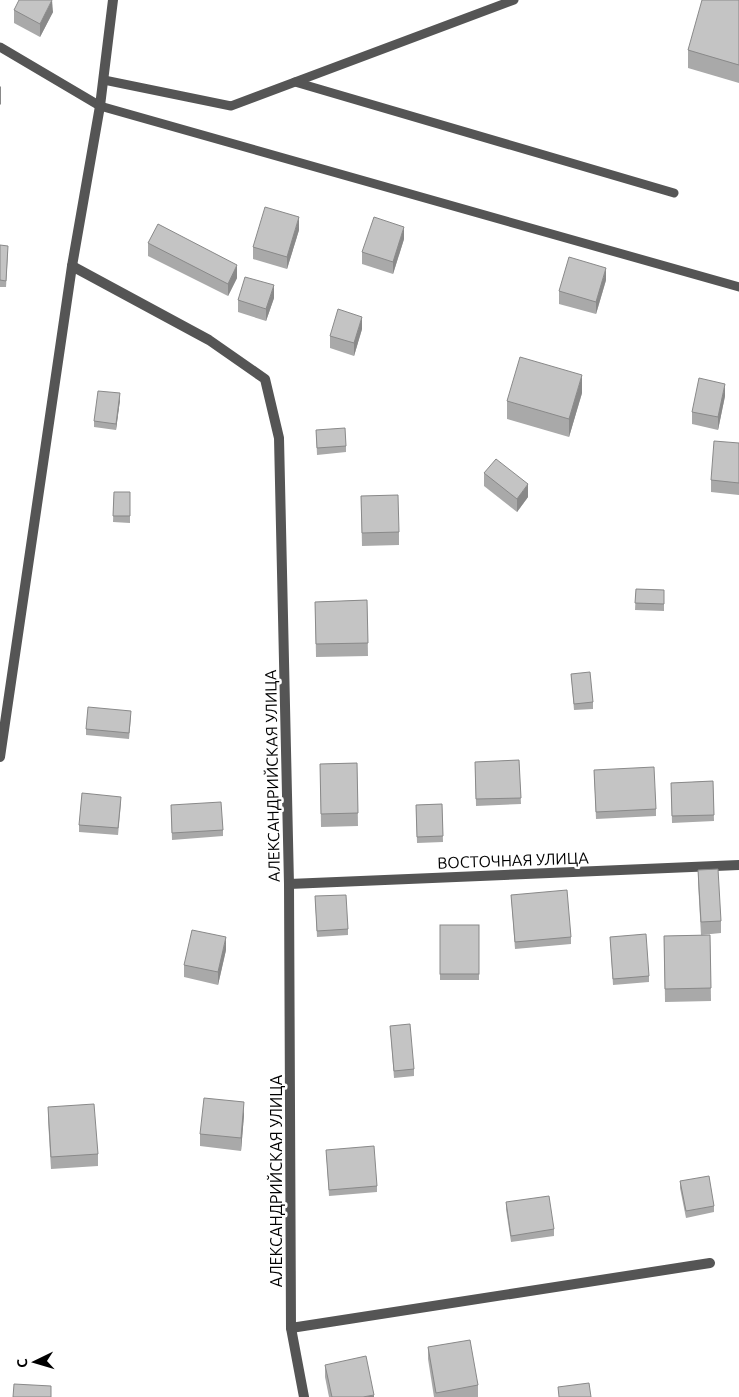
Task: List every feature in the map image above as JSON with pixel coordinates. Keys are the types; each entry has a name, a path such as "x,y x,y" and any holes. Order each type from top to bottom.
{"street":[{"path":"0,757 72,266 104,80 113,0"},
{"name":"АЛЕКСАНДРИЙСКАЯ УЛИЦА","path":"72,266 209,340 265,379 279,438 289,884 292,1328 304,1397"},
{"name":"ВОСТОЧНАЯ УЛИЦА","path":"289,884 739,866"},
{"path":"292,1328 710,1263"}],"lane":[{"path":"104,80 231,106 514,0"},
{"path":"0,47 100,106 739,287"},
{"path":"294,82 674,193"}],"building":[{"path":"19,0 52,0 40,24 14,10"},
{"path":"702,0 739,0 739,65 688,50"},
{"path":"265,207 299,217 287,257 253,247"},
{"path":"374,217 404,227 393,262 362,252"},
{"path":"158,224 237,265 228,284 148,243"},
{"path":"0,245 8,246 6,281 0,280"},
{"path":"569,257 606,268 596,302 559,291"},
{"path":"245,277 274,285 266,309 238,300"},
{"path":"338,309 362,317 354,343 330,336"},
{"path":"520,357 582,375 569,419 507,401"},
{"path":"699,378 725,384 718,417 692,412"},
{"path":"98,391 120,393 116,424 94,421"},
{"path":"345,428 346,446 317,448 316,430"},
{"path":"714,441 739,443 739,483 711,480"},
{"path":"496,459 528,484 517,499 484,473"},
{"path":"114,492 130,492 130,516 113,516"},
{"path":"398,495 399,532 362,533 361,496"},
{"path":"636,589 664,590 664,604 635,603"},
{"path":"367,600 368,643 316,644 315,602"},
{"path":"590,672 593,702 574,704 571,674"},
{"path":"88,707 131,711 129,733 86,729"},
{"path":"519,760 521,798 476,799 475,762"},
{"path":"357,763 358,813 321,814 320,764"},
{"path":"654,767 656,809 596,812 594,770"},
{"path":"713,781 714,815 672,816 671,783"},
{"path":"82,793 121,797 118,828 79,825"},
{"path":"221,802 223,830 172,833 171,805"},
{"path":"442,804 443,836 417,837 416,805"},
{"path":"718,869 721,921 701,922 698,870"},
{"path":"567,890 571,937 515,942 511,895"},
{"path":"346,895 348,929 317,931 315,896"},
{"path":"440,925 479,925 479,974 440,974"},
{"path":"192,930 226,937 218,972 184,965"},
{"path":"646,934 649,976 613,979 610,937"},
{"path":"710,935 711,988 665,989 664,936"},
{"path":"410,1024 414,1069 394,1071 390,1026"},
{"path":"204,1098 244,1102 241,1138 200,1134"},
{"path":"94,1104 98,1154 51,1157 48,1107"},
{"path":"374,1146 377,1186 329,1190 326,1150"},
{"path":"709,1176 714,1206 686,1211 680,1181"},
{"path":"549,1196 554,1229 511,1236 506,1202"},
{"path":"470,1340 478,1385 436,1393 428,1347"},
{"path":"366,1356 374,1395 332,1397 325,1365"},
{"path":"589,1383 591,1397 559,1397 558,1387"},
{"path":"14,1384 51,1386 51,1397 13,1397"}]}
